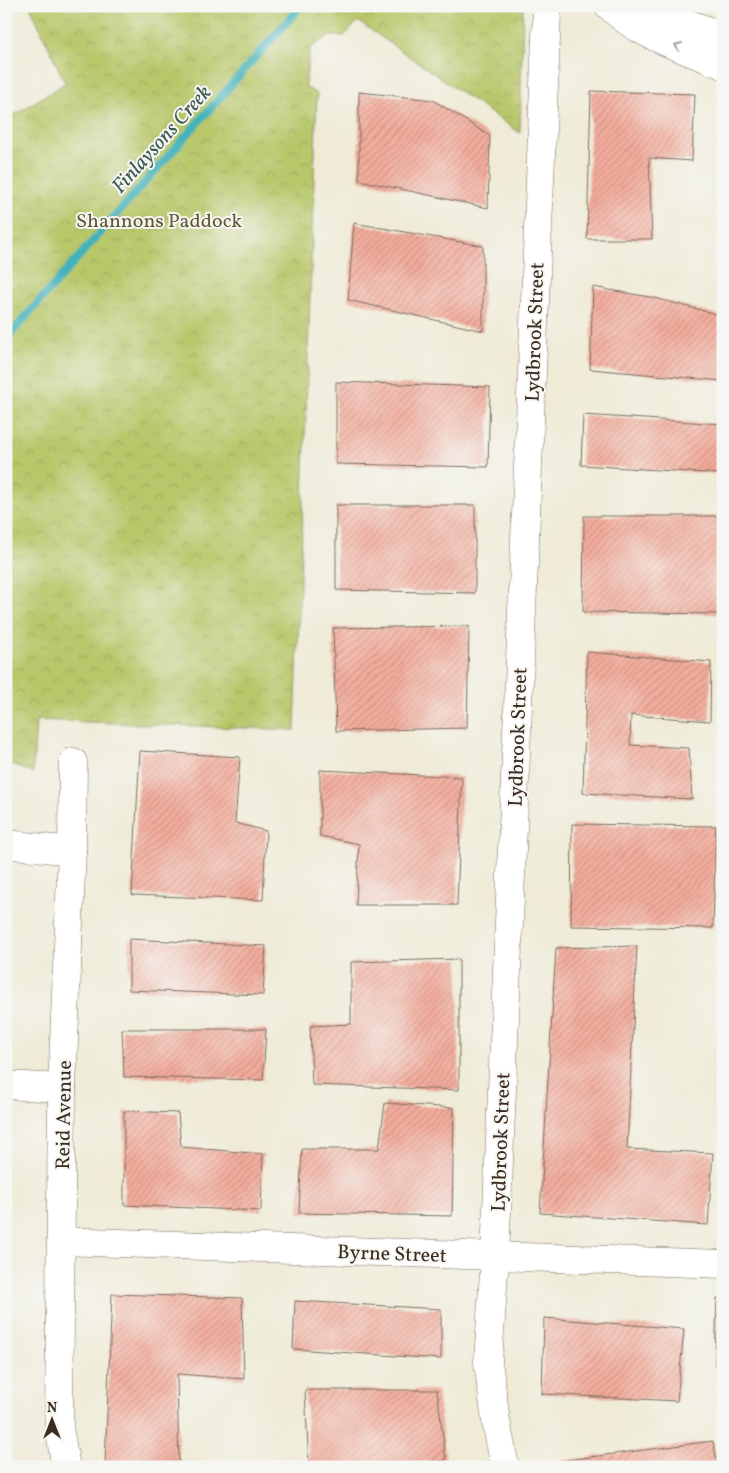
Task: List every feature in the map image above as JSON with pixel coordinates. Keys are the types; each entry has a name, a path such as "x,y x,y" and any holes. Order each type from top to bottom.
{"street":[{"name":"Lydbrook Street","path":"505,1467 496,1421 488,1362 495,1257 547,13 549,6"},
{"path":"609,6 622,19 723,66"},
{"path":"650,6 689,24 723,36"},
{"name":"Reid Avenue","path":"66,1467 59,1428 62,1088 72,851 73,762"},
{"path":"6,844 72,851"},
{"path":"6,1085 62,1088"},
{"name":"Byrne Street","path":"61,1241 723,1264"}],"green space":[{"name":"Shannons Paddock","path":"30,6 523,6 520,133 358,21 344,36 329,36 310,48 305,87 317,94 295,730 36,720 33,773 6,762 6,120 65,83"}],"building":[{"path":"591,91 695,94 692,161 649,158 652,239 587,239"},
{"path":"359,92 433,100 490,136 488,208 359,180"},
{"path":"354,223 483,246 483,331 348,300"},
{"path":"593,287 655,298 723,316 723,381 590,369"},
{"path":"336,382 490,387 488,467 336,464"},
{"path":"583,415 722,424 720,474 581,465"},
{"path":"336,505 475,505 475,593 336,590"},
{"path":"584,516 720,516 720,614 583,612"},
{"path":"469,626 467,728 336,731 333,628"},
{"path":"587,652 711,662 710,721 631,715 630,745 689,748 692,799 583,793"},
{"path":"140,751 240,757 235,823 266,831 263,900 132,895"},
{"path":"320,770 462,777 457,905 356,905 359,844 320,836"},
{"path":"572,824 716,826 713,928 571,926"},
{"path":"129,939 266,946 263,995 129,990"},
{"path":"637,946 627,1149 713,1153 708,1225 540,1213 556,948"},
{"path":"459,959 459,1090 312,1085 310,1026 351,1024 351,962"},
{"path":"122,1029 266,1029 263,1080 124,1077"},
{"path":"385,1103 454,1108 452,1216 299,1213 302,1149 379,1149"},
{"path":"124,1111 178,1113 181,1147 263,1154 261,1211 124,1205"},
{"path":"112,1294 242,1298 244,1379 177,1374 179,1467 105,1464"},
{"path":"717,1298 723,1299 723,1366 715,1365"},
{"path":"295,1301 441,1309 441,1359 293,1349"},
{"path":"544,1318 684,1329 677,1401 542,1394"},
{"path":"305,1390 437,1390 446,1461 360,1467 309,1467"},
{"path":"713,1441 718,1467 561,1467 560,1461"}],"waterway":[{"name":"Finlaysons Creek","path":"6,339 301,6"}]}
